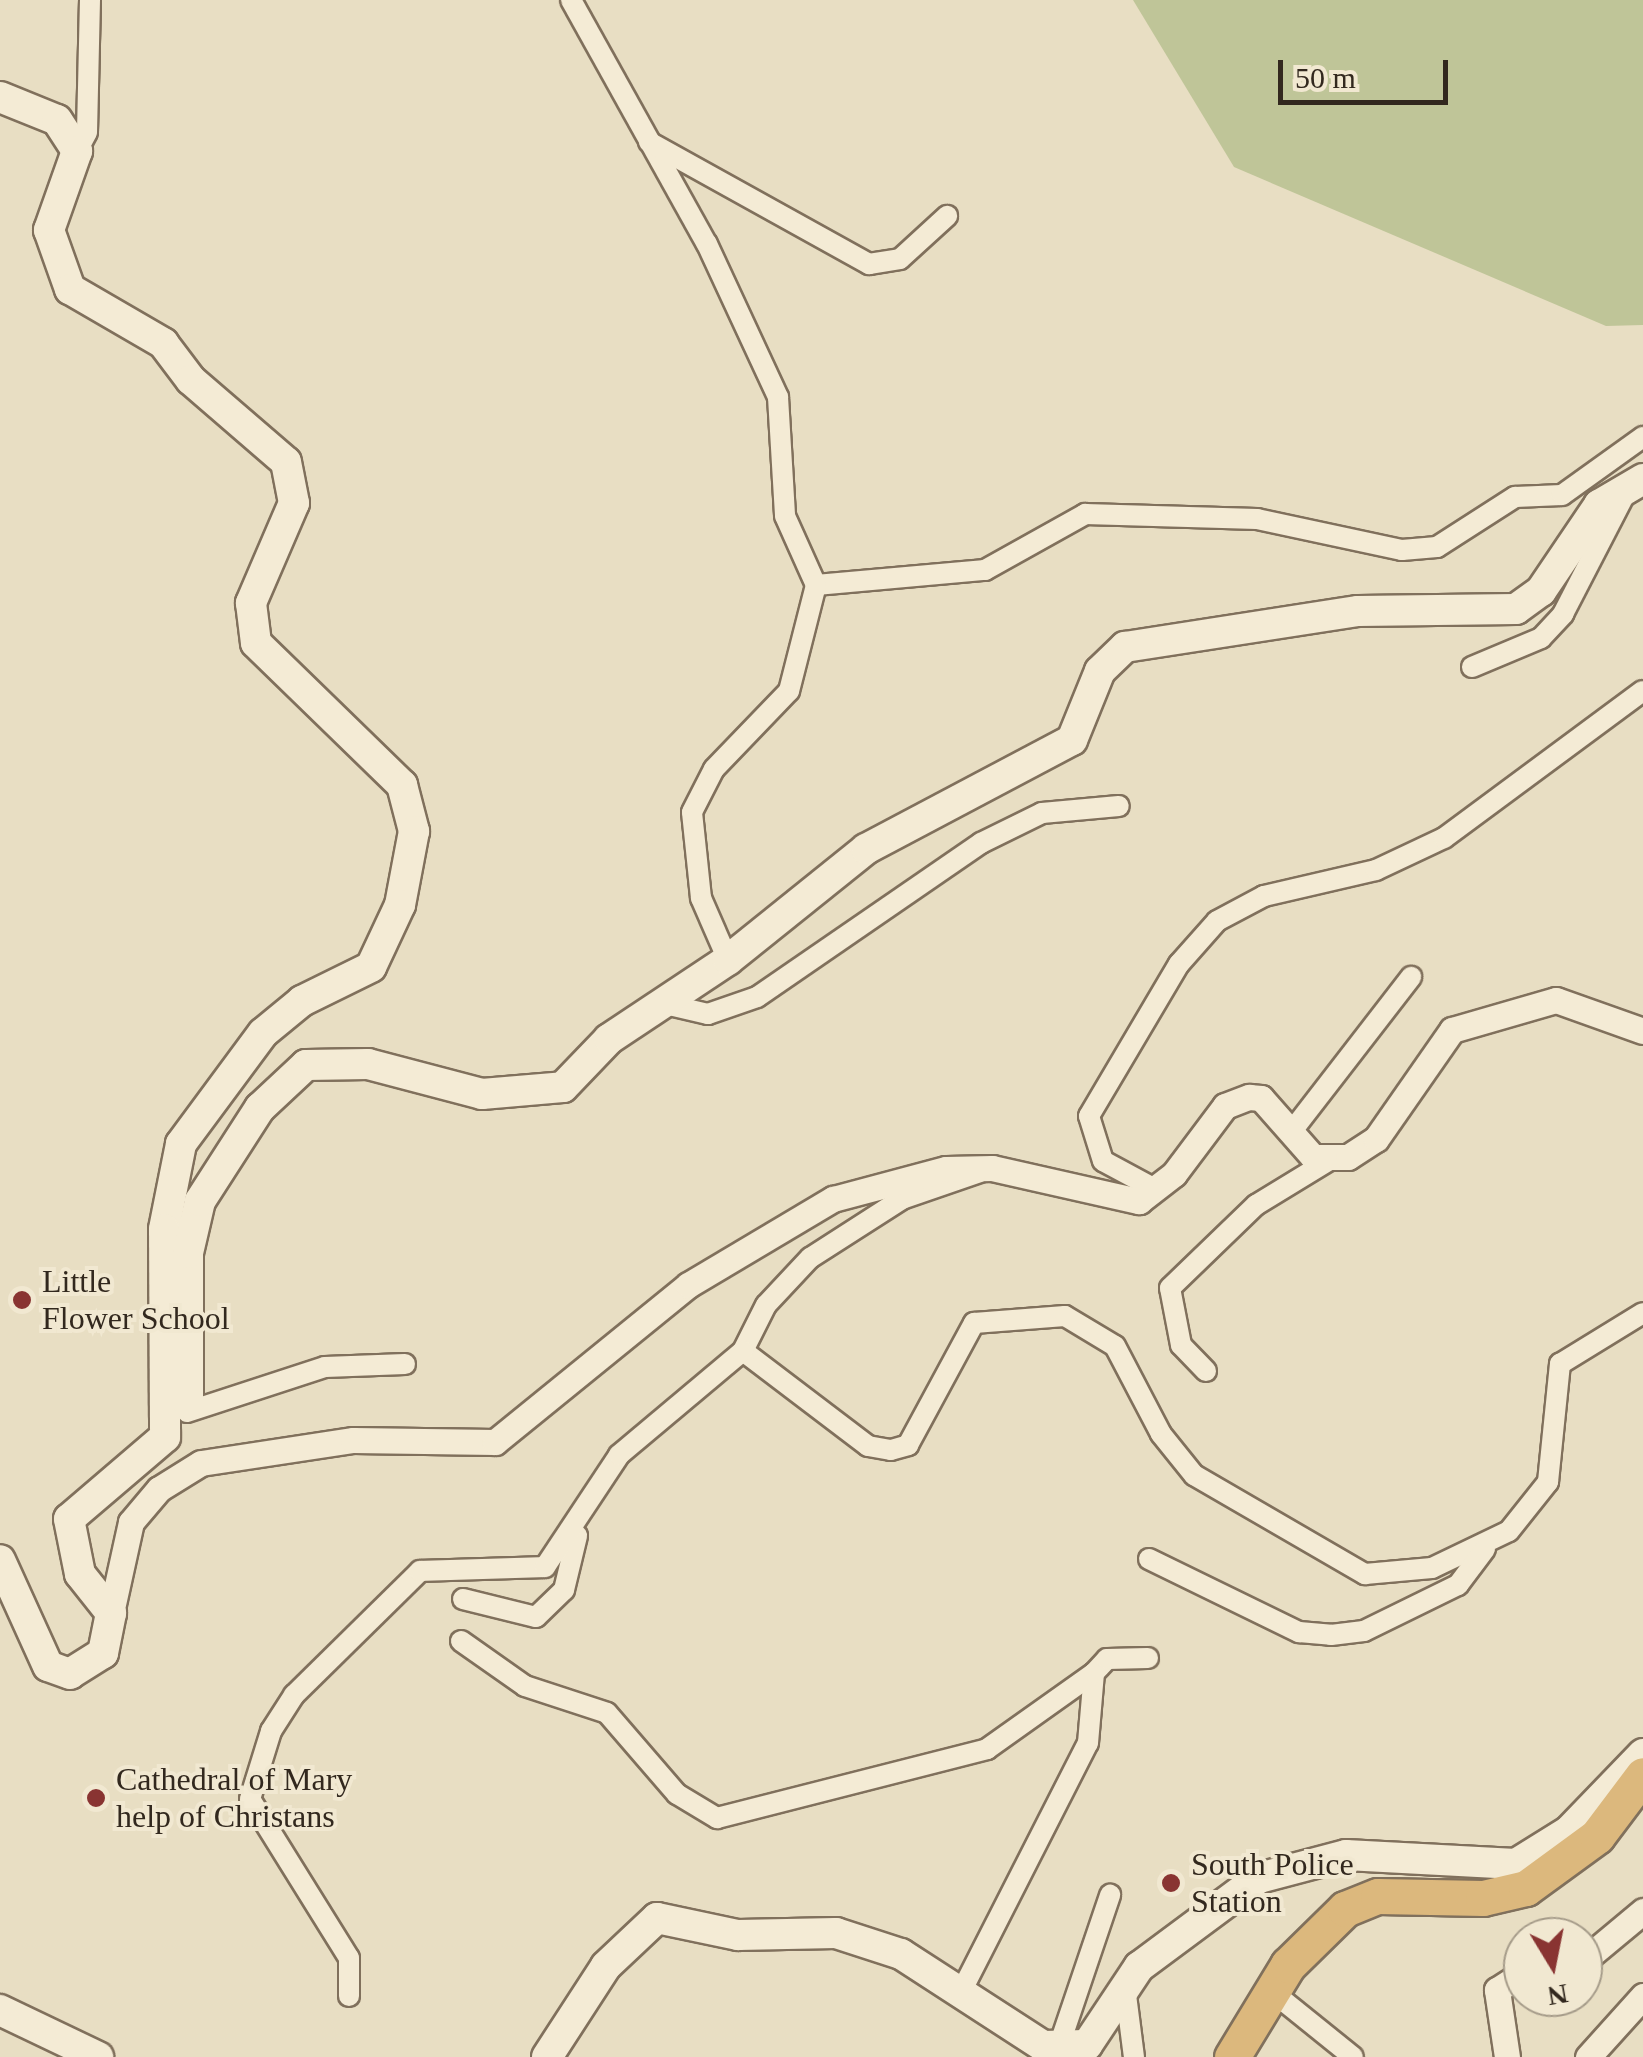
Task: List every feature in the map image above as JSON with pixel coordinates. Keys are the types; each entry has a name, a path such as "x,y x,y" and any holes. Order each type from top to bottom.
{"highway":[{"path":"1232,2057 1314,1932 1345,1909 1378,1896 1483,1898 1563,1868 1643,1775"}],"main road":[{"path":"0,97 56,120 77,151 48,230 52,259 70,289 163,343 286,462 294,503 251,603 256,643 414,804 386,946 371,967 263,1033 181,1144 164,1229 165,1437"},
{"path":"0,1560 56,1672 86,1669 103,1653 111,1612 80,1574 69,1519 78,1502 165,1437 187,1412 192,1224 226,1156 284,1080 334,1060 482,1094 547,1092 728,960 866,849 1072,740 1100,671 1125,646 1358,611 1516,609 1541,591 1599,506 1636,483"},
{"path":"547,2057 606,1966 658,1918 738,1935 836,1933 901,1954 1058,2049 1100,2035 1125,1988 1170,1938 1300,1860 1516,1864 1570,1831 1643,1754"},
{"path":"0,2010 98,2057"}],"street":[{"path":"77,151 87,132 90,0"},
{"path":"571,0 648,141 778,398 785,516 816,585 789,691 714,769 692,812 702,898 728,960"},
{"path":"648,141 869,264 900,260 947,216"},
{"path":"816,585 985,570 1085,514 1257,519 1402,550 1438,547 1515,496 1562,496 1643,437"},
{"path":"1472,667 1541,638 1563,614 1636,483"},
{"path":"1157,1190 1103,1160 1089,1116 1208,931 1264,896 1376,870 1444,838 1643,691"},
{"path":"664,1004 708,1014 758,997 982,843 1042,813 1119,806"},
{"path":"1292,1131 1410,977"},
{"path":"1206,1372 1180,1345 1170,1288 1256,1204 1328,1161 1376,1139 1452,1030 1556,1000 1643,1032"},
{"path":"111,1612 131,1522 159,1489 201,1463 353,1440 495,1442 621,1333 774,1229 888,1182 992,1168 1120,1201 1157,1190 1237,1100 1261,1098 1328,1161"},
{"path":"349,1996 342,1944 250,1800 271,1731 320,1667 420,1572 545,1566 632,1442 743,1351 766,1306 810,1258 902,1199 992,1168"},
{"path":"1148,1559 1299,1632 1331,1635 1364,1630 1458,1585 1489,1543 1548,1482 1560,1364 1643,1313"},
{"path":"743,1351 868,1446 891,1450 908,1445 974,1323 1065,1316 1115,1346 1174,1456 1194,1475 1340,1564 1392,1576 1489,1543"},
{"path":"187,1412 326,1367 405,1364"},
{"path":"463,1599 536,1617 564,1590 580,1520"},
{"path":"461,1641 525,1686 607,1713 676,1794 718,1818 987,1749 1108,1659 1148,1658"},
{"path":"961,1992 1088,1743 1094,1673"},
{"path":"1058,2049 1110,1895"},
{"path":"1603,1944 1643,1910"},
{"path":"1503,1986 1497,1990 1507,2057"},
{"path":"1125,1988 1134,2057"},
{"path":"1275,1994 1354,2057"},
{"path":"1588,2057 1643,1996"}],"green space":[{"path":"1133,0 1643,0 1643,325 1606,326 1234,167"}],"place":[{"name":"Little Flower School","path":"22,1300"},
{"name":"Cathedral of Mary help of Christans","path":"96,1798"},
{"name":"South Police Station","path":"1171,1883"}]}
